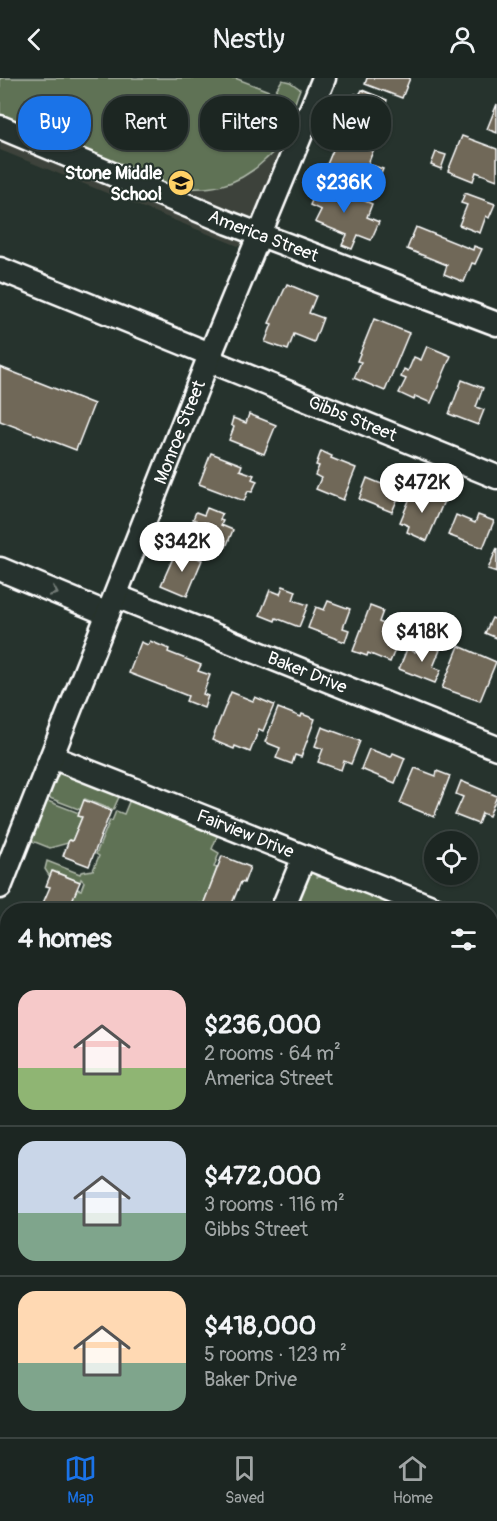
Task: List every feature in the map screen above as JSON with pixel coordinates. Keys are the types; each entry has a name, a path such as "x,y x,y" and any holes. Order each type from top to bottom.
{"street":[{"name":"Monroe Street","path":"0,887 261,233 316,81"},
{"name":"America Street","path":"0,127 229,223 496,322"},
{"name":"Gibbs Street","path":"0,269 497,477"},
{"name":"Baker Drive","path":"0,569 112,605 497,748"},
{"name":"Fairview Drive","path":"52,757 421,903"},
{"path":"285,903 304,857"}],"shaded area":[{"name":"Stone Middle School","path":"0,78 116,78 161,96 103,96 103,150 188,150 188,107 200,111 200,150 295,150 253,252 0,150"}],"green space":[{"path":"0,78 235,78 274,93 282,80 300,89 298,96 200,96 200,150 276,150 244,176 233,182 209,188 170,186 84,150 91,150 91,96 18,96 18,123 0,115"},
{"path":"59,772 120,795 113,810 85,799 81,810 47,797"},
{"path":"131,797 218,834 212,849 219,853 214,867 217,868 204,903 71,903 77,889 81,890 84,882 81,879 80,882 53,871 50,877 45,869 47,861 80,874 93,870 99,856 96,854 110,820 112,821 116,811 124,814"},
{"path":"45,800 79,813 82,817 72,841 69,840 68,843 50,848 30,840"},
{"path":"312,871 317,877 324,877 328,874 402,903 296,903 305,878"}],"building":[{"path":"367,78 410,78 402,98 365,84"},
{"path":"362,90 377,96 354,96 355,94 359,95"},
{"path":"497,104 497,133 487,129"},
{"path":"462,136 497,149 497,180 476,172 473,181 448,171"},
{"path":"333,150 373,151 368,164 383,169 373,193 323,174"},
{"path":"436,152 446,155 441,169 431,165"},
{"path":"320,182 372,204 367,217 379,222 371,240 358,235 352,249 342,245 347,235 315,222 321,210 310,205"},
{"path":"465,193 495,204 489,218 486,216 480,233 459,225 467,205 461,203"},
{"path":"416,227 473,250 474,246 482,249 475,264 472,263 464,282 444,274 447,265 407,249"},
{"path":"287,284 316,296 309,313 323,318 314,342 294,334 288,350 265,342 272,324 269,323"},
{"path":"374,319 409,333 385,391 354,378 361,362 357,361"},
{"path":"427,346 451,356 431,403 415,396 414,400 399,393 406,379 401,377 404,369 408,371 414,357 421,360"},
{"path":"0,367 94,404 76,450 0,421"},
{"path":"462,380 483,388 476,407 484,410 478,425 449,414"},
{"path":"249,414 276,425 264,454 229,440 234,427 231,425 233,418 246,423"},
{"path":"321,451 332,456 331,458 356,468 343,500 316,489 321,478 315,475"},
{"path":"211,453 242,465 240,470 254,475 252,479 257,481 252,492 248,491 244,501 199,484"},
{"path":"387,477 404,484 392,512 359,499 367,478 384,485"},
{"path":"413,491 420,494 421,491 444,501 427,541 407,532 409,526 400,522"},
{"path":"207,508 222,514 221,525 233,530 226,547 211,541 208,549 200,546 202,541 190,536 196,520 193,519 196,512 204,515"},
{"path":"456,515 475,523 478,515 494,521 483,548 448,535"},
{"path":"497,548 497,572 488,569"},
{"path":"177,549 202,560 187,596 161,585"},
{"path":"283,586 296,591 293,600 308,605 299,627 276,618 275,621 260,615 270,590 280,594"},
{"path":"328,601 350,609 343,628 349,630 345,642 308,628 316,607 324,610"},
{"path":"370,606 383,611 379,622 388,626 385,634 399,640 390,662 368,653 367,656 353,651"},
{"path":"492,618 497,620 497,638 485,633"},
{"path":"150,641 169,649 168,652 201,665 198,671 210,675 203,694 208,696 204,708 186,701 188,696 129,673 141,642 148,645"},
{"path":"419,642 440,650 433,667 441,670 435,683 399,669 407,649 415,652"},
{"path":"459,646 496,662 480,701 442,688"},
{"path":"231,692 253,701 255,697 274,705 263,731 259,729 250,752 235,746 234,749 212,740"},
{"path":"278,708 301,717 302,714 315,719 301,757 295,755 292,764 276,758 280,748 265,742"},
{"path":"322,727 360,741 351,764 344,761 341,770 318,762 323,749 315,746"},
{"path":"369,749 391,757 393,753 405,758 395,783 361,769"},
{"path":"415,768 436,776 437,771 450,776 434,817 400,803"},
{"path":"461,781 497,796 489,816 482,813 478,824 455,815 463,797 456,794"},
{"path":"84,800 111,811 89,866 63,856 82,817 78,816"},
{"path":"222,856 250,867 232,903 204,903"},
{"path":"52,871 80,882 71,903 43,903 50,887 46,886"}],"place":[{"name":"Stone Middle School","path":"181,183"}]}
